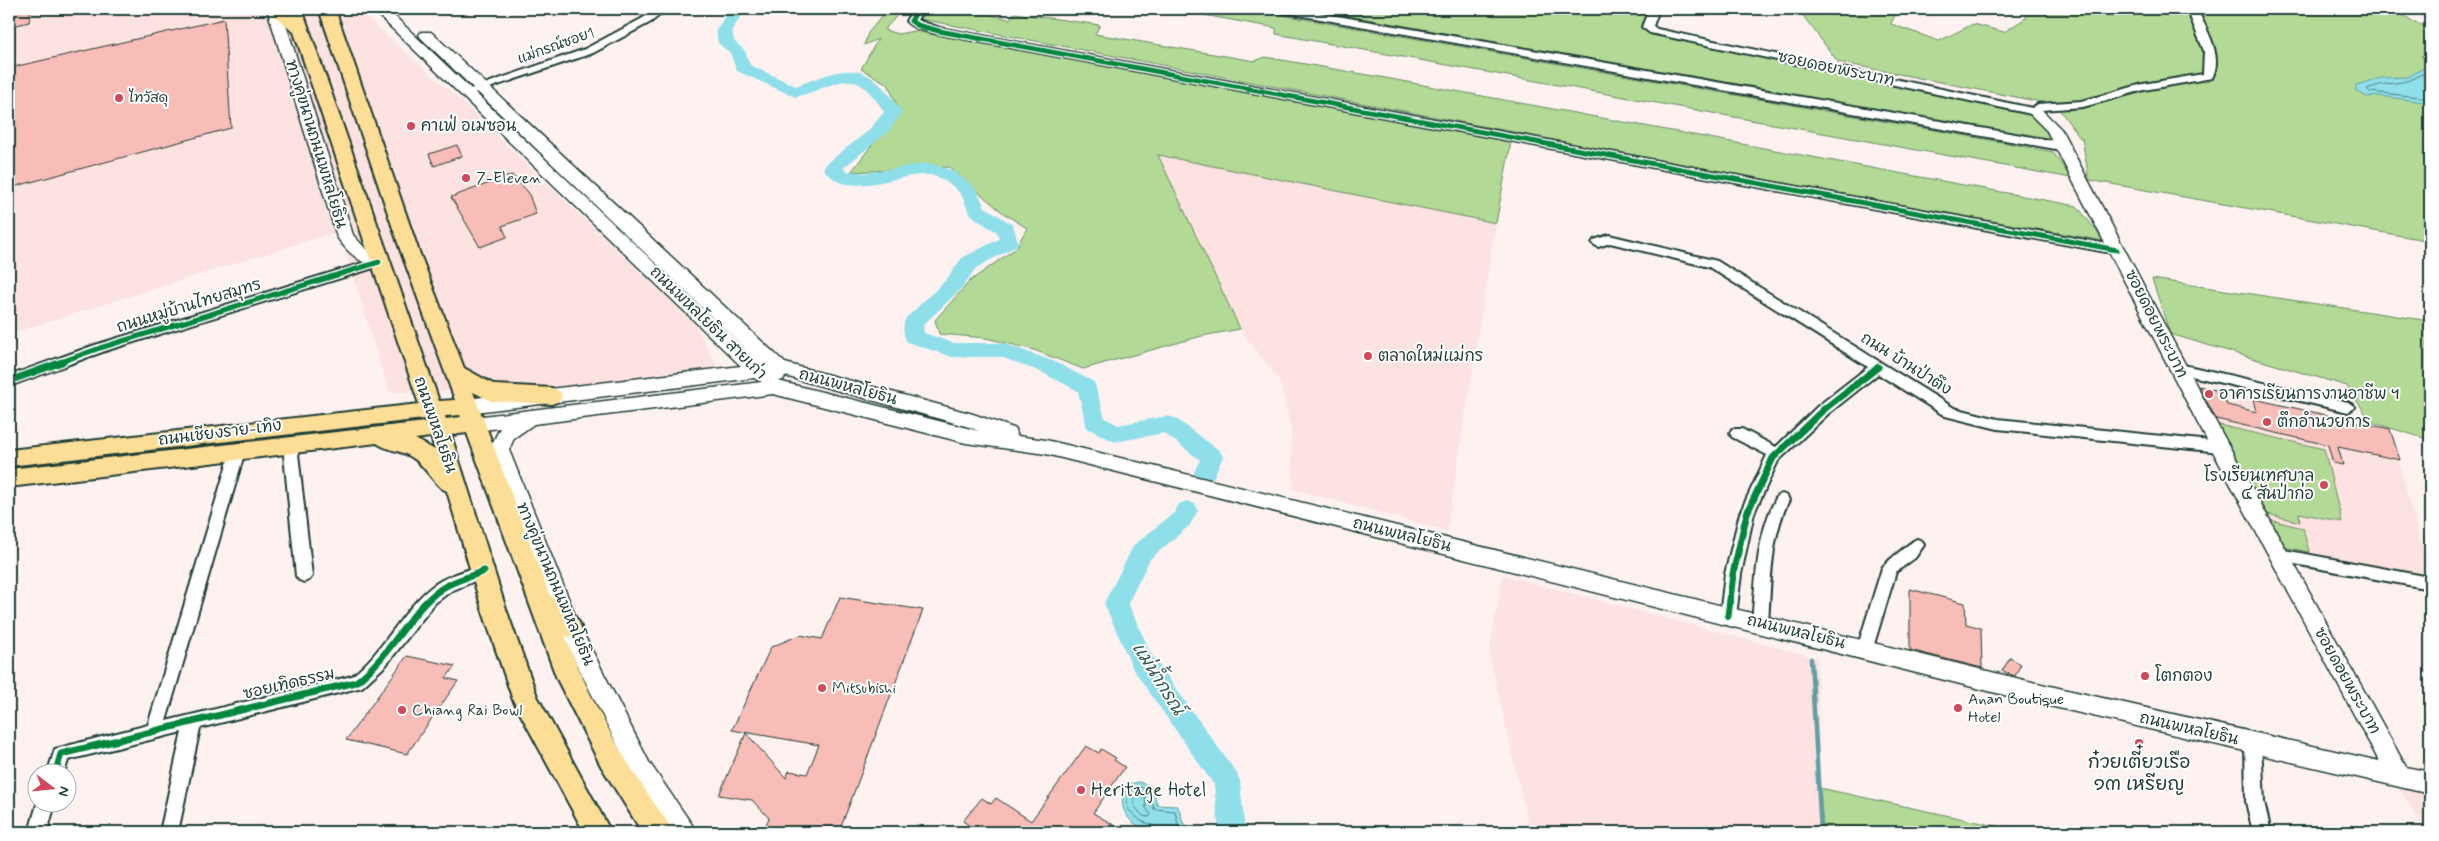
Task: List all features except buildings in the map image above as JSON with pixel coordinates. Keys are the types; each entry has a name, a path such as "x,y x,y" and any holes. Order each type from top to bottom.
{"main road":[{"path":"274,9 302,32"},
{"name":"ทางคู่ขนานถนนพหลโยธิน","path":"274,9 345,237 360,254 379,262"},
{"name":"ถนนพหลโยธิน","path":"294,9 415,367 435,419 526,700 598,832"},
{"path":"327,9 470,415 569,679 596,735 631,795 658,832"},
{"name":"ถนนพหลโยธิน สายเก่า","path":"379,9 474,89 779,368 773,387 474,89 397,9"},
{"name":"ซอยดอยพระบาท","path":"2036,112 2047,121 2061,146 2220,447 2399,776"},
{"path":"716,378 739,366 736,350"},
{"path":"9,478 290,445 361,427 382,410 408,397 414,388 415,367"},
{"name":"ถนนพหลโยธิน","path":"470,415 552,396 716,378 756,370 779,368 973,421 1046,447 2028,691 2253,744 2430,782"},
{"path":"455,373 491,393 552,396"},
{"name":"ถนนพหลโยธิน","path":"470,415 530,417 773,387 966,436 1046,447"},
{"name":"ถนนเชียงราย-เทิง","path":"9,458 361,427 470,415"},
{"name":"ทางคู่ขนานถนนพหลโยธิน","path":"530,417 507,433 499,450 569,627 642,770 685,832"},
{"path":"361,427 406,443 426,453 438,465 461,502"},
{"path":"539,596 569,627"}],"street":[{"name":"แม่กรณ์ซอย1","path":"474,89 589,51 647,20 662,9"},
{"path":"918,9 911,21 917,25 939,30 2117,250"},
{"path":"1281,9 2061,146"},
{"name":"ซอยดอยพระบาท","path":"1654,9 1647,27 1654,31 2036,112"},
{"path":"2036,112 2038,107 2042,106 2059,107 2083,104 2143,87 2208,76 2211,70 2208,50 2192,9"},
{"name":"ถนน บ้านป่าตึง","path":"1598,243 1609,239 1713,264 1950,412 1998,429 2220,447"},
{"name":"ถนนหมู่บ้านไทยสมุทร","path":"9,381 100,348 379,262"},
{"path":"1728,616 1733,574 1747,513 1775,457 1823,410 1878,367"},
{"path":"2179,368 2348,407"},
{"path":"1738,434 1775,457"},
{"path":"290,445 304,576"},
{"path":"155,730 238,451"},
{"path":"1760,624 1765,563 1775,512 1782,500"},
{"path":"1864,649 1890,568 1910,554 1917,545"},
{"path":"2278,555 2430,583"},
{"name":"ซอยเทิดธรรม","path":"58,764 61,754 356,682 379,664 429,600 442,589 484,571"},
{"path":"169,832 193,721"},
{"path":"2253,744 2255,802 2262,832"},
{"path":"38,832 43,814"}],"shaded area":[{"path":"9,9 357,9 461,101 694,324 719,369 556,390 389,392 339,231 9,334"},
{"name":"ตลาดใหม่แม่กร","path":"1157,155 1496,223 1447,531 1293,489 1291,428 1280,382 1240,329"},
{"name":"โรงเรียนเทศบาล ๔ สันป่าก่อ","path":"2186,383 2390,429 2430,579 2288,553"},
{"path":"1503,575 1817,658 1823,832 1530,832 1489,653"},
{"path":"2399,789 2430,790 2430,832 2427,832"}],"green space":[{"path":"888,9 903,9 884,30 898,34 914,31 1511,142 1496,223 1158,155 1240,329 1202,336 1083,369 1034,350 986,338 939,334 935,320 970,281 1016,248 1027,228 1003,213 949,167 851,172 888,124 900,113 888,84 861,69 878,39 864,45 868,33"},
{"path":"929,9 960,9 1010,19 1014,13 1100,25 1095,34 1255,61 1265,57 1380,77 2077,206 2104,241 1786,184 920,19"},
{"path":"1170,9 1248,9 2007,143 2053,152 2071,178 1276,34 1276,28"},
{"path":"1311,9 1654,9 1650,31 2036,112 2061,146 1632,71 1630,66"},
{"path":"1798,9 1898,9 1891,24 1939,41 1973,24 2004,32 2026,18 2026,9 2394,9 2414,22 2430,28 2430,55 2421,56 2430,56 2430,241 2089,180 2082,138 2080,138 2056,105 1838,62"},
{"path":"2152,279 2430,321 2430,440 2371,422 2347,386 2170,334"},
{"path":"2206,422 2324,449 2342,522 2299,513 2300,522 2255,511"},
{"path":"2266,519 2303,528 2309,552 2279,546"},
{"path":"1820,788 2024,832 1823,832"}],"water":[{"path":"2422,69 2430,73 2430,103 2381,96 2367,97 2356,91 2356,85 2381,78 2408,77"},
{"path":"1139,782 1153,787 1157,805 1177,806 1183,823 1188,826 1189,832 1151,830 1139,826 1128,817 1124,811 1123,804 1125,791 1130,784"}],"waterway":[{"name":"แม่น้ำกรณ์","path":"742,9 735,13 724,30 726,43 737,51 743,68 795,92 840,76 851,75 862,78 872,84 893,112 874,135 832,168 842,176 865,179 929,169 948,175 970,193 977,210 1006,229 1009,242 969,263 953,285 913,323 914,337 952,350 1003,350 1048,367 1087,387 1095,422 1115,434 1167,424 1212,457 1205,472"},
{"name":"แม่น้ำกรณ์","path":"1187,510 1182,519 1142,552 1116,603 1142,661 1227,781 1232,832"},
{"path":"1811,659 1821,832"}],"cycle path":[{"path":"918,9 911,21 917,25 939,31 2117,250"},
{"path":"9,381 100,348 379,262"},
{"path":"1728,616 1733,574 1747,513 1773,458 1823,410 1878,367"},
{"path":"58,764 61,754 356,682 381,661 429,599 446,586 484,571"}],"place":[{"name":"ไทวัสดุ","path":"119,98"},
{"name":"คาเฟ่ อเมซอน","path":"411,126"},
{"name":"7-Eleven","path":"466,178"},
{"name":"ตลาดใหม่แม่กร","path":"1368,356"},
{"name":"อาคารเรียนการงานอาชีพ ฯ","path":"2209,394"},
{"name":"ตึกอำนวยการ","path":"2267,422"},
{"name":"โรงเรียนเทศบาล ๔ สันป่าก่อ","path":"2324,485"},
{"name":"โตกตอง","path":"2145,676"},
{"name":"Mitsubishi","path":"822,688"},
{"name":"Anan Boutique Hotel","path":"1958,708"},
{"name":"Chiang Rai Bowl","path":"402,710"},
{"name":"ก๋วยเตี๋ยวเรือ ๑๓ เหรียญ","path":"2139,743"},
{"name":"Heritage Hotel","path":"1081,790"}]}
